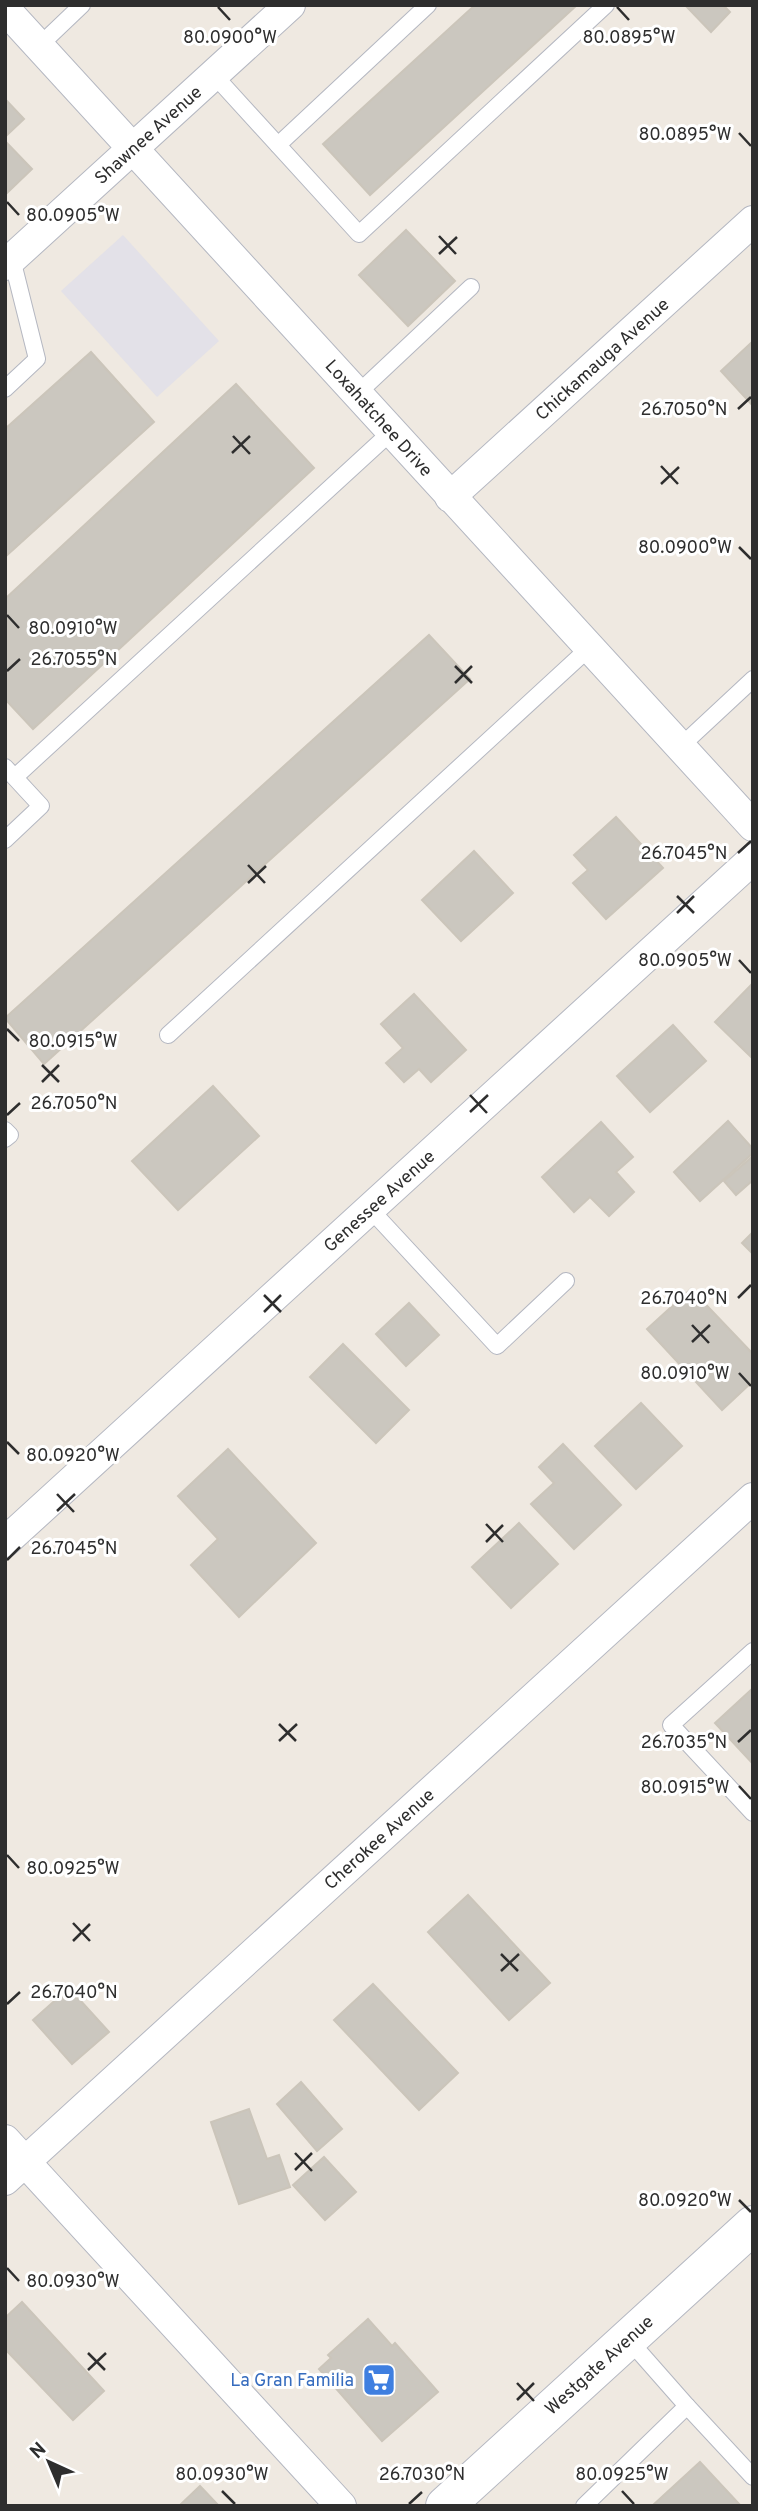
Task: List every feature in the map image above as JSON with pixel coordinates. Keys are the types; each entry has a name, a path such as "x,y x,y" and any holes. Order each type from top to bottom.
{"street":[{"name":"Shawnee Avenue","path":"9,262 290,5"},
{"name":"Loxahatchee Drive","path":"5,9 753,826"},
{"name":"Chickamauga Avenue","path":"450,497 753,220"},
{"name":"Genessee Avenue","path":"5,1542 753,859"},
{"name":"Cherokee Avenue","path":"15,2171 753,1498"},
{"path":"5,2140 15,2171 341,2506"},
{"name":"Westgate Avenue","path":"445,2506 753,2225"}],"lane":[{"path":"39,46 82,5"},
{"path":"278,145 428,5"},
{"path":"214,75 359,234 606,5"},
{"path":"5,388 37,359 9,262"},
{"path":"356,394 471,287"},
{"path":"5,840 41,806 10,772 391,432"},
{"path":"168,1035 589,648"},
{"path":"680,747 753,679"},
{"path":"5,1130 10,1135 5,1139"},
{"path":"370,1209 497,1346 566,1281"},
{"path":"753,1651 671,1725 753,1813"},
{"path":"628,2339 753,2477"},
{"path":"584,2506 687,2406"}],"shaded area":[{"path":"123,235 219,341 157,397 61,291"}],"building":[{"path":"475,5 577,5 370,195 323,144"},
{"path":"685,5 723,5 730,12 711,32"},
{"path":"5,99 24,119 5,137"},
{"path":"5,141 32,169 5,195"},
{"path":"406,230 455,281 408,326 359,275"},
{"path":"753,341 753,406 721,371"},
{"path":"91,352 154,422 5,557 5,429"},
{"path":"236,384 314,468 33,729 5,699 5,599"},
{"path":"429,635 470,679 44,1064 5,1018"},
{"path":"616,817 663,868 606,919 573,883 588,870 574,855"},
{"path":"474,851 513,893 461,941 422,900"},
{"path":"753,983 753,1059 715,1022"},
{"path":"414,994 466,1050 431,1082 419,1069 404,1082 386,1063 403,1048 381,1024"},
{"path":"673,1025 706,1061 650,1112 617,1076"},
{"path":"213,1086 259,1136 178,1210 132,1161"},
{"path":"728,1121 753,1149 753,1153 700,1201 674,1172"},
{"path":"601,1122 633,1157 616,1172 634,1192 609,1216 590,1197 574,1212 542,1177"},
{"path":"753,1156 753,1180 736,1195 724,1181"},
{"path":"753,1232 753,1254 742,1243"},
{"path":"691,1289 753,1354 753,1381 722,1410 647,1329"},
{"path":"409,1303 439,1335 406,1366 376,1334"},
{"path":"343,1344 409,1410 376,1443 310,1377"},
{"path":"641,1403 682,1446 636,1489 595,1446"},
{"path":"563,1444 621,1505 574,1549 531,1504 554,1483 539,1467"},
{"path":"228,1449 316,1543 239,1617 191,1565 218,1539 178,1496"},
{"path":"519,1523 558,1564 511,1608 472,1567"},
{"path":"753,1688 753,1764 715,1723"},
{"path":"468,1895 550,1983 509,2020 428,1932"},
{"path":"373,1984 458,2073 419,2110 334,2020"},
{"path":"69,1988 109,2032 72,2064 33,2020"},
{"path":"301,2082 342,2129 317,2151 277,2104"},
{"path":"249,2109 267,2159 279,2155 290,2187 239,2204 211,2122"},
{"path":"324,2157 356,2192 325,2220 293,2185"},
{"path":"22,2302 104,2391 73,2420 5,2349 5,2318"},
{"name":"La Gran Familia","path":"368,2319 392,2346 395,2343 438,2392 382,2441 319,2369 331,2358 328,2355"},
{"path":"700,2462 741,2506 652,2506"},
{"path":"200,2486 219,2506 179,2506"}],"place":[{"name":"La Gran Familia","path":"379,2380"}]}
